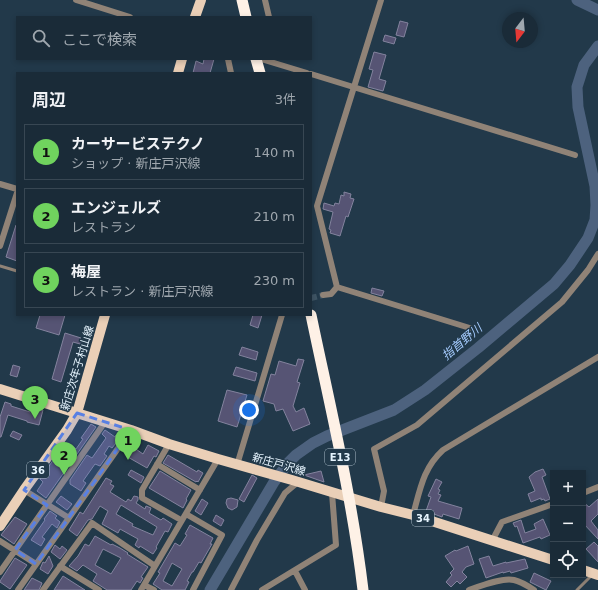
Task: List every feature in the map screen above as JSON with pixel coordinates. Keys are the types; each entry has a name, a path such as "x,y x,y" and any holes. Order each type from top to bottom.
{"highway":[{"path":"242,0 246,16"},
{"path":"256,60 260,72"},
{"name":"E13","path":"310,316 352,514 359,553 363,590"}],"main road":[{"path":"195,16 201,0"},
{"path":"178,72 182,60"},
{"name":"新庄次年子村山線","path":"2,521 67,430 77,413 105,316"},
{"name":"新庄戸沢線","path":"0,389 131,430 169,444 265,473 295,480 381,507 413,515 550,559"},
{"path":"586,570 597,572"}],"street":[{"path":"76,0 127,16"},
{"path":"265,0 269,16"},
{"path":"337,287 317,206 381,0"},
{"path":"228,60 231,72"},
{"path":"267,60 280,62 305,72"},
{"path":"312,74 575,155"},
{"path":"0,184 16,189"},
{"path":"0,246 16,195"},
{"path":"381,507 384,491 374,449 417,424 562,302 588,270 598,254"},
{"path":"323,295 331,294 337,287"},
{"path":"337,287 473,329"},
{"path":"237,464 282,316"},
{"path":"413,515 430,463 443,450 598,357"},
{"path":"0,572 105,422"},
{"path":"18,590 131,430"},
{"path":"169,444 142,490 142,498 181,520"},
{"path":"154,590 142,587 218,459"},
{"path":"157,464 200,490"},
{"path":"231,590 257,540 285,493 295,480"},
{"path":"586,492 598,488"},
{"path":"24,490 69,518"},
{"path":"262,590 336,545 332,492"},
{"path":"492,541 502,522 550,505"},
{"path":"186,514 222,535 193,590"},
{"path":"43,590 92,523 155,566"},
{"path":"0,541 36,564"},
{"path":"60,566 97,590"},
{"path":"294,571 305,590"},
{"path":"469,590 499,581 513,580 525,584 534,590"}],"lane":[{"path":"0,266 16,271"},
{"path":"577,590 597,572"}],"highlighted area":[{"path":"77,413 131,430 36,564 15,550 47,505 24,490"}],"building":[{"path":"400,21 408,23 404,37 396,35"},
{"path":"385,35 396,38 394,44 383,41"},
{"path":"374,52 386,55 379,79 386,81 383,91 368,87 373,70 369,69"},
{"path":"204,60 214,60 210,72 193,72 196,61 203,64"},
{"path":"344,192 351,194 350,198 354,199 348,217 346,216 340,236 330,233 331,230 329,229 333,212 323,209 324,203 334,206 335,203 339,204 341,195 344,196"},
{"path":"16,225 16,261 6,257"},
{"path":"372,288 384,291 382,296 371,293"},
{"path":"40,316 65,316 59,335 36,328"},
{"path":"253,316 262,316 258,328 250,325"},
{"path":"65,333 89,342 87,346 73,342 61,382 52,379"},
{"path":"242,347 258,352 256,360 239,355"},
{"path":"298,359 304,360 297,382 300,383 293,406 296,412 304,408 310,424 293,431 283,409 276,411 274,404 263,401 271,374 275,375 279,361 296,366"},
{"path":"13,365 20,367 17,377 10,375"},
{"path":"236,367 257,373 255,381 233,375"},
{"path":"227,390 247,395 237,427 218,421"},
{"path":"5,402 11,404 11,406 30,412 31,408 43,410 39,425 8,415 0,437 0,417"},
{"path":"91,424 96,427 46,498 37,491 43,482 40,479 56,456 58,458 65,446 70,449 72,446 76,449 83,439 81,438"},
{"path":"105,430 115,437 116,435 120,438 112,448 109,446 104,454 107,456 100,466 95,464 83,481 86,483 81,491 70,484 70,480 87,455 92,458 106,438 102,434"},
{"path":"13,431 22,435 19,440 10,436"},
{"path":"148,445 159,451 156,457 154,456 147,468 126,456 133,447 143,454"},
{"path":"168,455 197,472 198,470 203,473 198,482 163,463"},
{"path":"543,469 546,475 542,477 550,499 545,501 544,499 541,500 541,498 531,502 528,494 535,491 529,477 535,472"},
{"path":"131,470 144,477 141,483 128,475"},
{"path":"160,471 191,490 183,508 149,488"},
{"path":"321,471 324,482 304,475"},
{"path":"252,475 257,478 244,502 239,499"},
{"path":"106,478 112,481 110,484 114,486 110,492 126,502 128,499 131,501 134,496 138,497 136,503 145,509 146,506 151,508 149,513 161,520 163,518 172,524 168,532 165,531 153,554 140,546 139,548 135,545 138,539 120,529 118,533 102,524 108,511 100,506 92,519 88,520 77,536 69,530 80,512 83,514","holes":["121,505 157,527 153,535 132,526 133,524 116,514"]},
{"path":"436,479 442,482 438,489 440,490 438,494 441,495 438,501 462,508 459,519 443,514 442,517 426,511 431,497 428,496"},
{"path":"61,496 72,504 67,510 56,502"},
{"path":"231,498 238,500 237,507 232,510 228,508 226,503 227,499"},
{"path":"202,499 208,503 201,515 195,511"},
{"path":"598,499 598,514 591,521 598,530 598,539 586,526 586,504 589,507"},
{"path":"50,511 57,516 55,518 60,522 57,528 52,524 42,537 45,539 41,546 31,540"},
{"path":"216,515 224,520 221,526 213,521"},
{"path":"15,517 27,524 14,544 1,535"},
{"path":"543,519 550,535 541,539 540,537 523,543 517,526 515,527 513,523 521,520 525,533 536,529 534,524"},
{"path":"190,525 213,538 210,544 212,544 201,563 199,562 192,572 187,581 189,582 185,590 162,590 153,584 160,573 158,572 175,543 180,546 187,535 185,534","holes":["172,563 182,569 172,586 163,581"]},
{"path":"95,536 120,548 148,567 141,577 143,578 140,583 137,581 131,590 107,590 93,581 97,574 83,565 77,571 69,566 78,556 85,544 89,546","holes":["103,549 121,558 111,574 95,565"]},
{"path":"594,542 598,546 598,562 586,549"},
{"path":"55,545 60,549 62,546 67,550 60,559 51,552"},
{"path":"468,546 474,564 466,567 462,572 467,577 460,584 457,581 451,587 446,582 452,575 450,573 454,569 445,556 455,550 456,551"},
{"path":"49,556 53,566 48,574 40,569 43,562 45,563"},
{"path":"489,556 493,566 525,559 528,568 511,573 510,571 503,572 486,578 479,559"},
{"path":"15,558 27,565 10,589 0,581"},
{"path":"534,573 551,581 546,590 530,582"},
{"path":"63,576 85,590 54,590"},
{"path":"32,578 42,583 39,590 24,590"}],"waterway":[{"path":"577,0 598,10"},
{"name":"指首野川","path":"210,590 274,482 296,455 313,443 327,436 394,410 425,390 554,284 570,265 588,238 595,220 595,186 578,107 577,87 584,65 598,46"}],"tunnel":[{"path":"312,298 323,295"}],"place":[{"name":"梅屋","path":"35,419"},
{"name":"カーサービステクノ","path":"128,460"},
{"name":"エンジェルズ","path":"64,475"}]}
